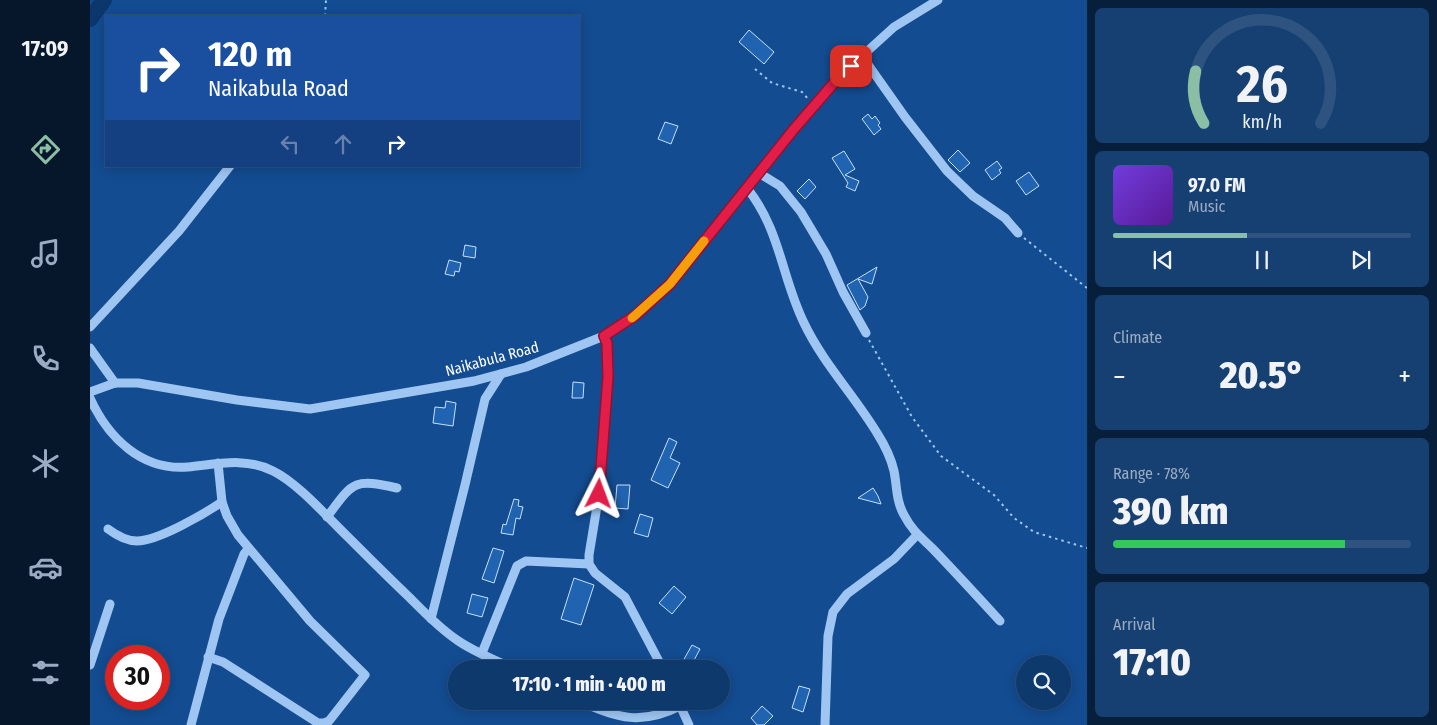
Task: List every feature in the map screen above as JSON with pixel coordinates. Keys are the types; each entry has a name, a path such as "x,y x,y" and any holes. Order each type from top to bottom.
{"street":[{"name":"Naikabula Road","path":"90,392 115,382 138,383 310,409 474,381 526,367 604,336 636,315 670,284 758,173 840,76 894,27 938,0"},
{"path":"862,56 905,118 947,171 973,196 1005,218 1018,233"},
{"path":"90,327 178,230 229,167"},
{"path":"758,173 780,186 801,212 826,254 843,292 866,334"},
{"path":"747,188 770,226 798,309 808,332 883,443 894,472 900,508 917,535 931,547 1000,621"},
{"path":"604,336 607,343 608,377 599,494 589,564 595,573 625,597 658,660"},
{"path":"90,348 115,382"},
{"path":"431,619 465,485 484,399 501,374"},
{"path":"90,398 99,416 111,432 125,447 142,458 158,464 177,467 243,462 274,471 287,479 431,619 456,640 496,660"},
{"path":"208,657 223,662 318,723 329,721 365,675 310,621 248,549 230,523 222,502 218,463"},
{"path":"327,517 343,496 356,484 365,483 397,488"},
{"path":"108,529 130,540 150,539 208,512 222,502"},
{"path":"825,725 828,636 833,612 846,594 894,559 917,535"},
{"path":"191,725 219,619 244,554 248,549"},
{"path":"482,653 517,566 526,561 589,564"},
{"path":"90,665 110,604"},
{"path":"600,710 636,718 661,715 668,710"},
{"path":"682,710 689,725"}],"path":[{"path":"324,15 326,0"},
{"path":"755,69 772,83 802,92 815,105"},
{"path":"1018,233 1087,288"},
{"path":"866,334 912,417 941,456 994,495 1014,518 1034,532 1087,548"}],"building":[{"path":"749,30 774,52 764,64 739,42"},
{"path":"868,114 872,119 875,116 880,123 878,125 881,129 874,135 862,119"},
{"path":"665,122 678,126 671,144 658,139"},
{"path":"958,150 970,163 960,172 948,160"},
{"path":"844,151 855,169 845,175 859,181 855,191 846,187 848,183 832,158"},
{"path":"997,161 1002,168 999,170 1001,173 992,180 985,170"},
{"path":"1029,172 1039,186 1026,195 1016,181"},
{"path":"809,179 816,187 805,199 797,191"},
{"path":"465,245 476,247 475,258 463,256"},
{"path":"449,260 461,263 459,272 455,271 454,276 445,274"},
{"path":"877,267 872,284 858,279 868,297 865,306 860,310 847,285"},
{"path":"573,382 584,383 583,398 572,398"},
{"path":"446,401 456,403 453,426 433,423 435,407 445,408"},
{"path":"669,438 677,442 670,458 680,463 668,488 651,480"},
{"path":"617,485 630,485 628,509 615,508"},
{"path":"873,488 881,504 858,498"},
{"path":"514,499 519,500 518,506 523,507 520,519 516,518 513,535 501,533 503,524 506,525"},
{"path":"640,514 653,518 648,537 634,533"},
{"path":"493,548 504,551 494,583 482,579"},
{"path":"574,578 594,585 581,625 561,619"},
{"path":"674,586 686,597 672,614 659,603"},
{"path":"472,594 488,598 482,617 467,613"},
{"path":"692,645 700,649 694,660 684,660"},
{"path":"799,686 810,689 803,712 792,708"},
{"path":"762,706 773,716 764,725 757,725 751,718"}],"waterway":[{"path":"90,19 104,0"}],"slow traffic":[{"path":"632,318 670,284 704,241"}],"route":[{"path":"599,494 608,377 607,343 604,336 636,315 670,284 794,129 851,66"}]}
